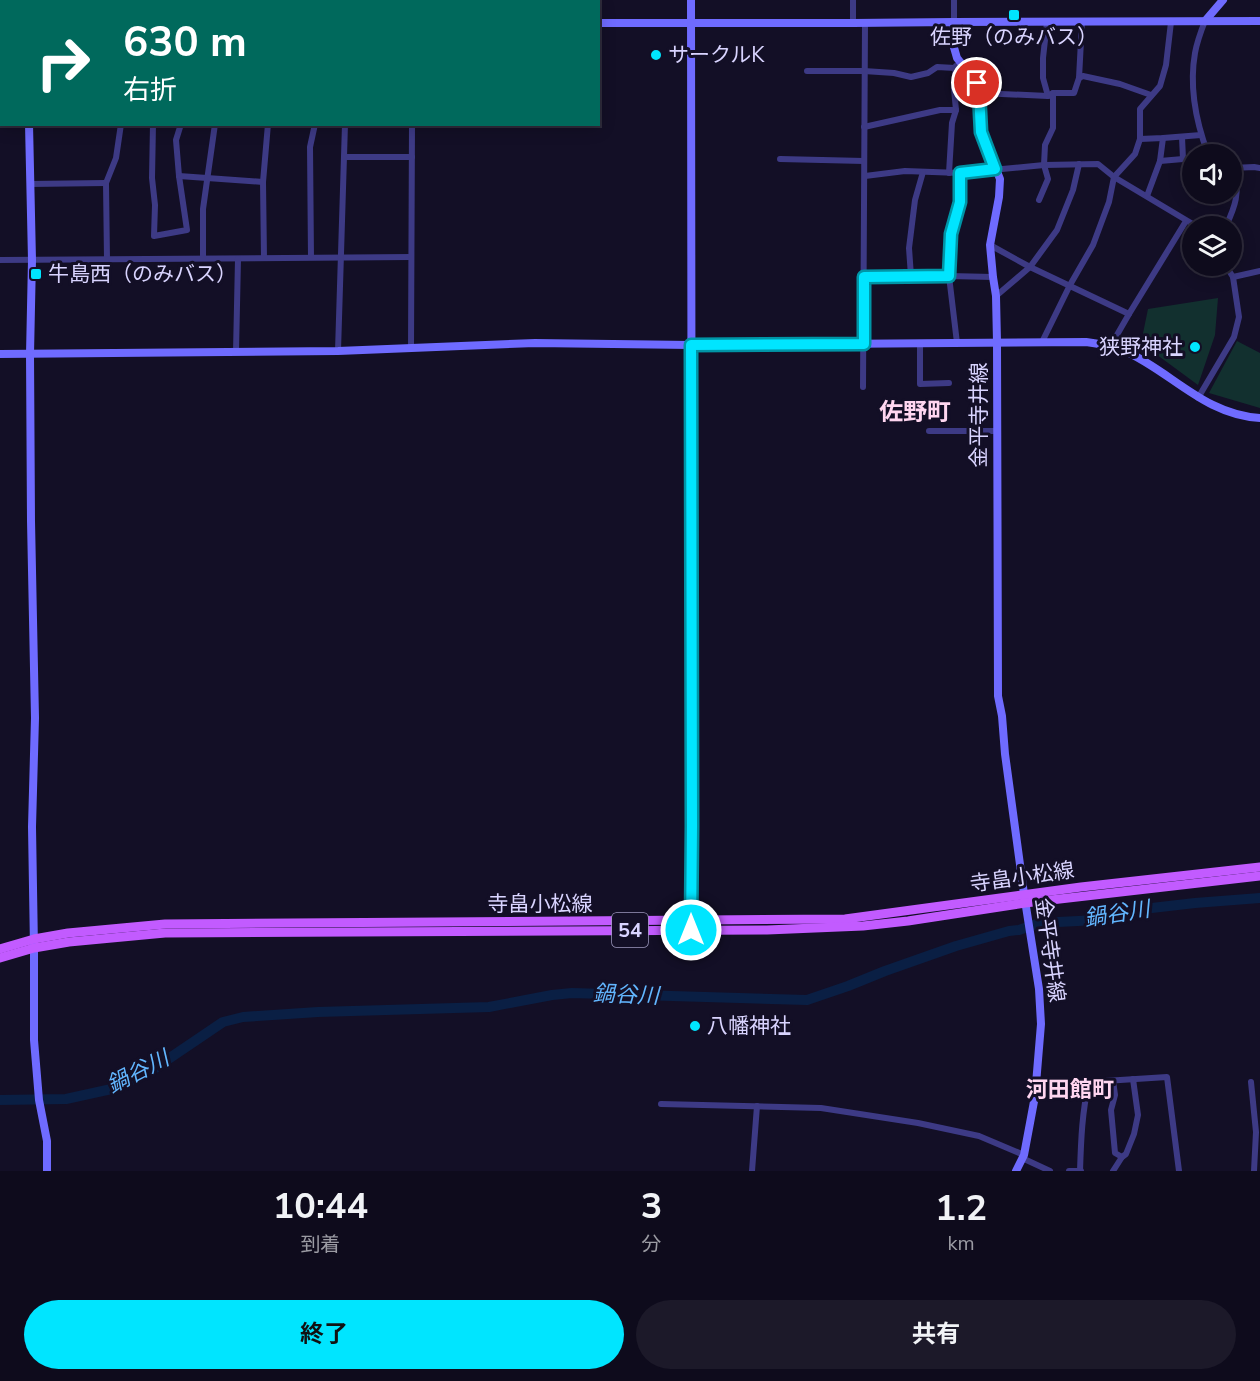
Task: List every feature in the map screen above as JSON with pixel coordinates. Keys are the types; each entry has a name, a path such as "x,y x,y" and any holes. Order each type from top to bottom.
{"main road":[{"name":"寺畠小松線","path":"0,958 68,933 165,924 691,925 844,919 1260,867"},
{"name":"寺畠小松線","path":"1024,898 1260,876"},
{"name":"寺畠小松線","path":"0,949 34,944"}],"street":[{"path":"691,0 691,925"},
{"path":"853,0 853,23"},
{"path":"949,173 952,123 956,110 954,89 957,58 953,44 954,0"},
{"path":"1204,144 1194,102 1192,79 1195,51 1205,21 1222,0"},
{"path":"600,24 1260,21"},
{"path":"1039,200 1048,179 1044,165 1045,145 1053,128 1050,94 1042,78 1047,22"},
{"path":"979,93 1074,93 1079,78 1082,22"},
{"path":"1042,342 1070,285 1094,245 1109,202 1114,177 1135,154 1140,139 1140,109 1160,86 1171,22"},
{"path":"863,387 865,23"},
{"name":"金平寺井線","path":"957,58 977,83 981,132 1000,179 990,245 996,296 997,342 998,696 1024,898 1039,989 1041,1024 1035,1096 1023,1157 1016,1171"},
{"path":"807,71 864,71 894,73 910,77 928,73 937,67 955,68"},
{"path":"1079,78 1083,76 1120,84 1151,95"},
{"path":"864,127 940,110 956,110"},
{"path":"29,126 32,260 31,521 35,718 32,815 34,1040 36,1077 46,1141 47,1171"},
{"path":"107,259 106,183 116,158 121,126"},
{"path":"153,126 154,236 187,230 178,176 176,140 180,126"},
{"path":"203,258 203,209 215,126"},
{"path":"264,258 263,182 268,126"},
{"path":"311,258 310,147 315,126"},
{"path":"338,351 345,126"},
{"path":"411,348 412,126"},
{"path":"1140,139 1201,135"},
{"path":"1160,161 1183,159 1182,137"},
{"path":"1147,196 1160,161 1163,138"},
{"path":"344,156 412,156"},
{"path":"780,159 864,161"},
{"path":"996,296 1030,267 1057,230 1079,164"},
{"path":"865,176 905,171 960,173 1044,165 1098,164 1114,177 1182,218"},
{"path":"1242,169 1260,168"},
{"path":"911,276 909,248 915,200 923,172"},
{"path":"957,343 949,276 951,234 960,202 960,173"},
{"path":"178,176 263,182"},
{"path":"30,184 106,183"},
{"path":"1110,346 1182,227"},
{"path":"990,245 1030,267 1129,314"},
{"path":"0,260 411,257"},
{"path":"236,352 238,259"},
{"path":"1198,398 1234,337 1239,317 1233,277 1260,271"},
{"path":"864,277 993,277"},
{"path":"0,354 338,351 535,343 691,345 1086,342 1121,349 1198,398 1222,409 1260,418"},
{"path":"920,343 920,384 949,383"},
{"path":"929,431 997,431"},
{"path":"1069,1171 1080,1171 1081,1125 1089,1082 1167,1077 1179,1171"},
{"path":"1113,1171 1126,1154 1134,1134 1138,1114 1133,1079"},
{"path":"1113,1081 1115,1095 1111,1110 1115,1153 1122,1157"},
{"path":"1251,1082 1256,1132 1254,1171"},
{"path":"661,1104 821,1108 918,1123 979,1136 1049,1171"},
{"path":"752,1171 757,1106"}],"green space":[{"path":"1218,298 1215,335 1198,385 1141,343 1148,309"},
{"path":"1237,341 1260,353 1260,408 1209,393"}],"waterway":[{"name":"鍋谷川","path":"0,1100 66,1099 116,1088 155,1068 223,1022 243,1017 318,1012 489,1007 572,993 807,1000 956,946 1039,923 1097,920 1143,909 1260,898"}],"place":[{"name":"佐野（のみバス）","path":"1014,15"},
{"name":"サークルK","path":"656,55"},
{"name":"牛島西（のみバス）","path":"36,274"},
{"name":"狭野神社","path":"1195,347"},
{"name":"八幡神社","path":"695,1026"}],"district":[{"name":"佐野町","path":"915,412"},
{"name":"河田館町","path":"1070,1090"}],"route":[{"path":"691,930 691,345 864,344 864,277 949,276 951,234 960,202 960,173 995,169 981,132 977,83"}]}
